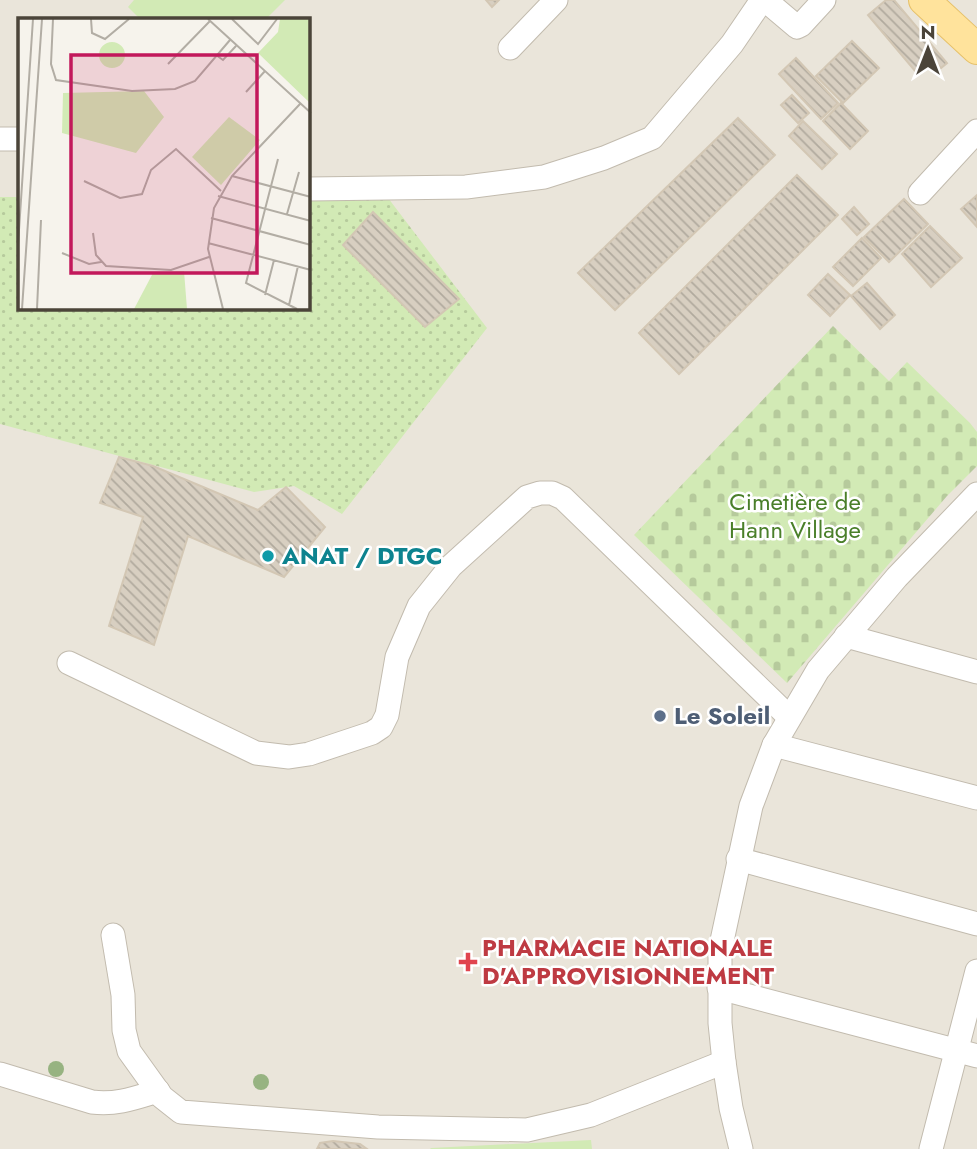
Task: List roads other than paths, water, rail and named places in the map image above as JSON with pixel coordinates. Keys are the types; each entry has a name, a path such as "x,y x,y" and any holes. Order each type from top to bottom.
{"main road":[{"path":"924,0 977,48"}],"street":[{"path":"510,48 556,0"},
{"path":"310,189 466,187 544,177 604,158 652,138 732,44 764,0 797,27 824,0"},
{"path":"920,193 977,131"},
{"path":"0,139 18,139"},
{"path":"69,663 256,753 289,757 309,754 372,733 382,727 387,715 397,657 419,606 452,566 510,510 527,497 552,493 564,498 789,717"},
{"path":"741,1149 730,1108 724,1062 719,988 720,950 751,806 774,745 818,670 897,577 977,494"},
{"path":"846,636 977,672"},
{"path":"774,745 977,798"},
{"path":"738,859 977,924"},
{"path":"113,935 123,995 125,1043 158,1091 181,1112 379,1127 514,1131 568,1122 591,1115 724,1062"},
{"path":"931,1149 967,1053 977,971"},
{"path":"719,988 967,1053"},
{"path":"0,1074 92,1102 107,1104 118,1104 158,1091"}],"place":[{"name":"ANAT / DTGC","path":"268,556"},
{"name":"Le Soleil","path":"660,716"},
{"name":"PHARMACIE NATIONALE D'APPROVISIONNEMENT","path":"468,962"}],"park label":[{"name":"Cimetière de Hann Village","path":"795,516"}]}
